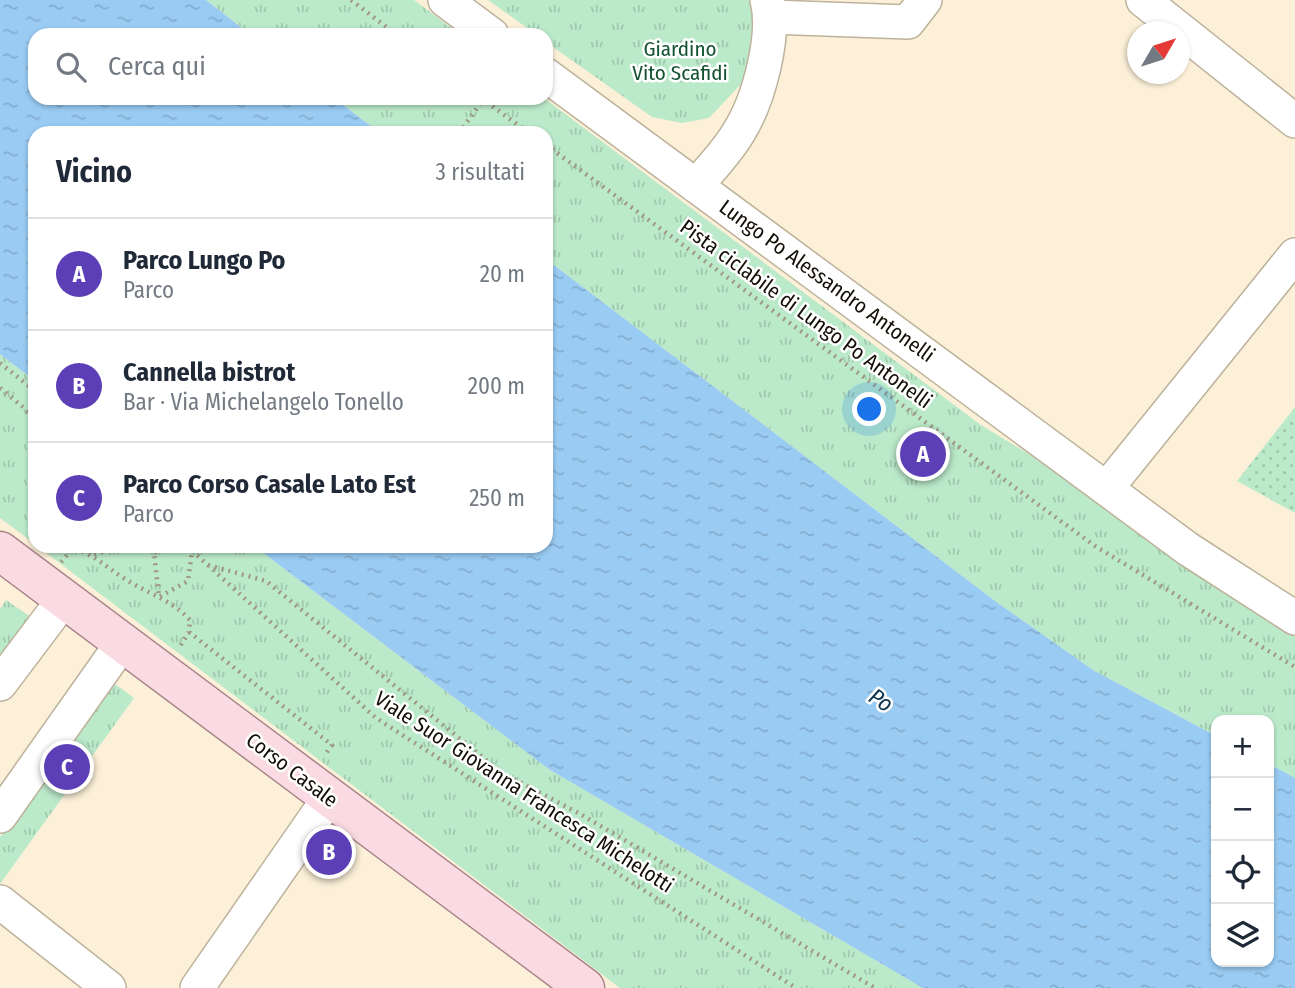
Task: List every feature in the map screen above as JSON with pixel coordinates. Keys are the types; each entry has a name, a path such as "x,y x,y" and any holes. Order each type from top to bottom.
{"main road":[{"name":"Corso Casale","path":"0,551 585,988"}],"street":[{"path":"445,0 483,28"},
{"path":"696,186 741,130 762,75 769,9 908,22 925,0"},
{"path":"1143,0 1295,121"},
{"name":"Lungo Po Alessandro Antonelli","path":"553,80 1188,549 1295,618"},
{"path":"1107,488 1295,255"},
{"path":"0,684 53,591"},
{"path":"0,816 123,642"},
{"path":"197,988 330,798"},
{"path":"0,902 109,988"}],"path":[{"path":"351,0 388,28"},
{"path":"464,126 478,105"},
{"path":"490,105 519,126"},
{"name":"Pista ciclabile di Lungo Po Antonelli","path":"553,150 1095,546 1295,667"},
{"path":"0,363 28,385"},
{"path":"0,388 28,414"},
{"path":"53,591 71,553"},
{"path":"93,554 97,553"},
{"path":"154,553 159,597"},
{"path":"159,597 188,581 193,553"},
{"name":"Viale Suor Giovanna Francesca Michelotti","path":"194,553 376,718 796,988"},
{"path":"93,554 124,579 159,597 190,620 189,632 178,648 156,668"},
{"path":"208,565 266,581 502,774 582,814 875,988"},
{"path":"189,632 332,745 322,759"}],"green space":[{"path":"206,0 414,0 452,28 242,28"},
{"name":"Giardino Vito Scafidi","path":"488,0 751,0 754,10 752,54 745,80 709,118 682,123 652,117 553,47 553,28 527,28"},
{"path":"343,105 553,105 981,425 1295,616 1295,778 1274,767 1274,715 1211,715 1211,733 1093,670 995,601 553,264 553,126 371,126"},
{"path":"0,354 28,376 28,539 0,518"},
{"path":"1295,407 1295,513 1237,481"},
{"path":"46,553 263,553 550,770 923,988 620,988"},
{"path":"6,600 37,621 0,672 0,609"},
{"path":"111,681 134,698 0,884 0,837"}],"water":[{"path":"0,0 206,0 242,28 28,28 28,105 343,105 371,126 28,126 28,376 0,354"},
{"name":"Po","path":"553,264 995,601 1093,670 1211,733 1211,967 1274,967 1274,767 1295,778 1295,988 923,988 550,770 263,553 553,553"}],"place":[{"name":"Parco Lungo Po","path":"923,454"},
{"name":"Parco Corso Casale Lato Est","path":"67,767"},
{"name":"Cannella bistrot","path":"329,852"}]}
